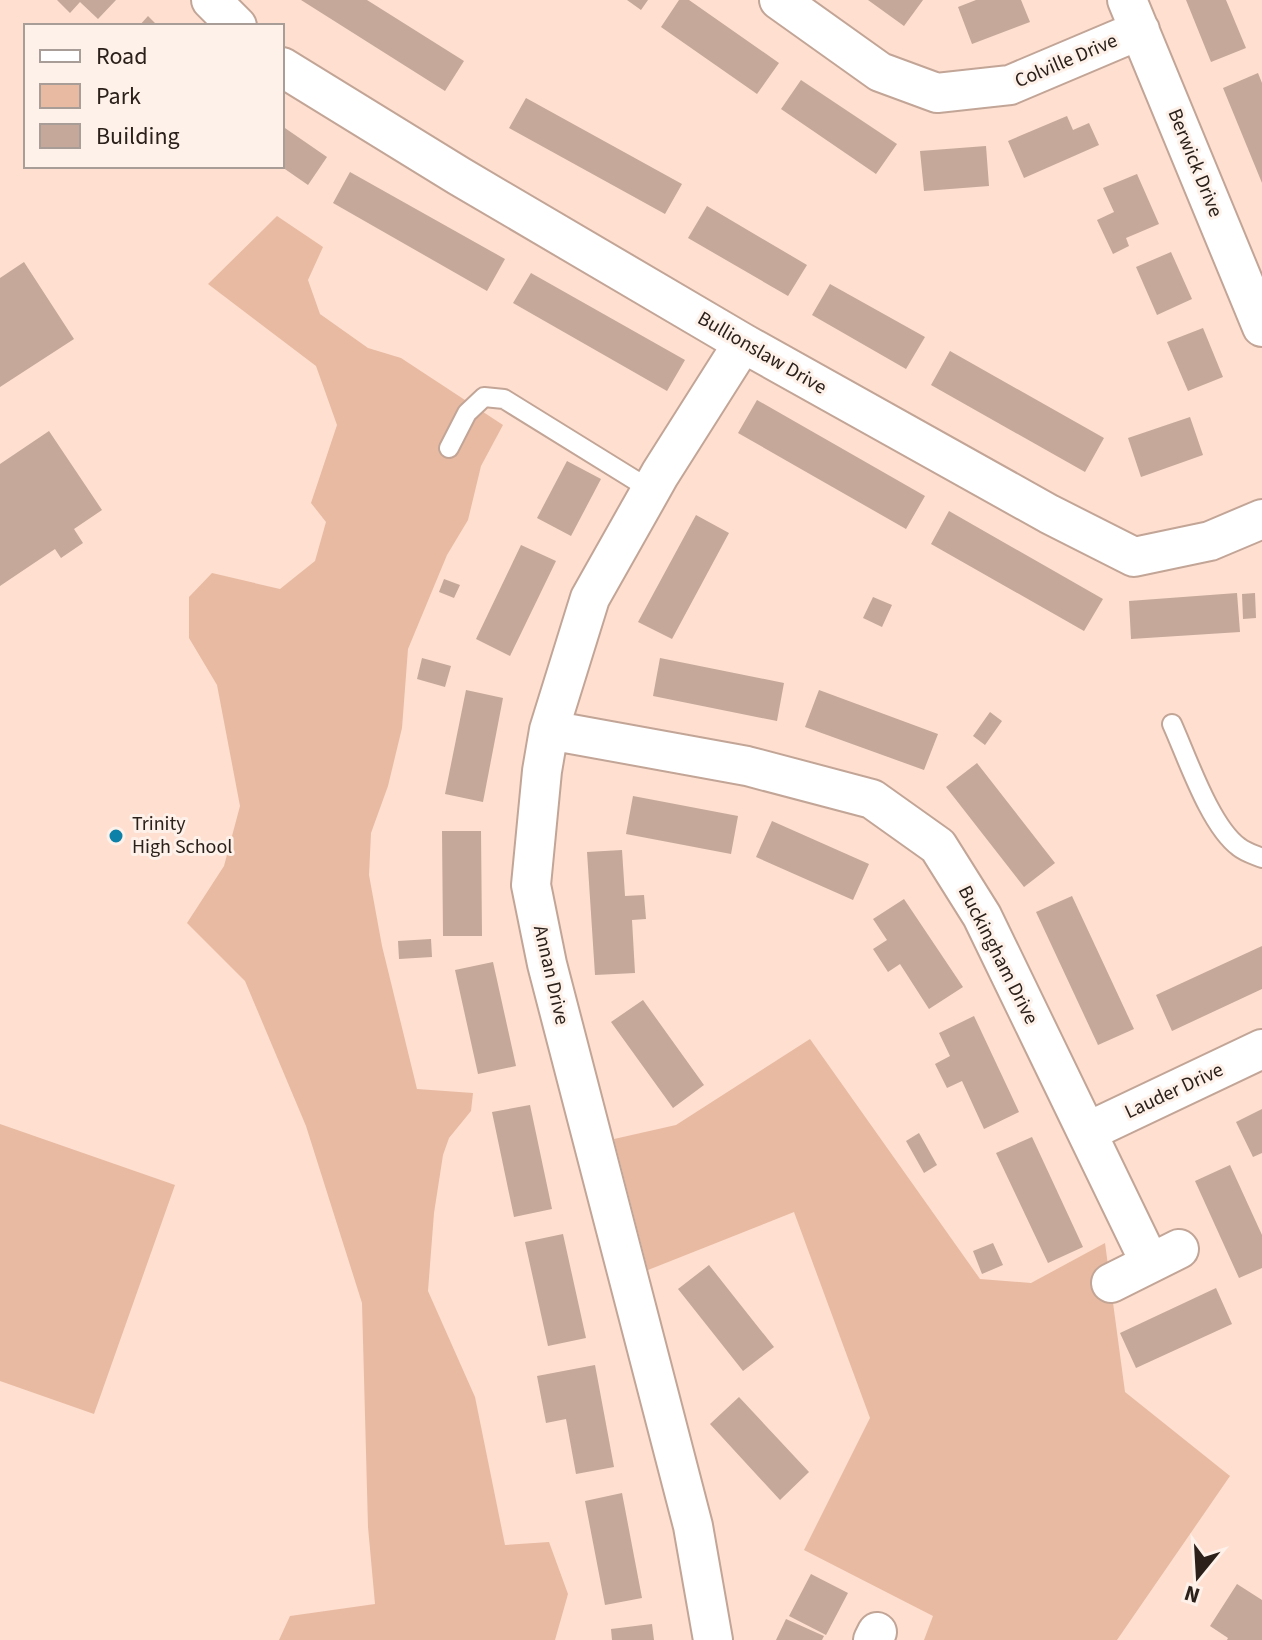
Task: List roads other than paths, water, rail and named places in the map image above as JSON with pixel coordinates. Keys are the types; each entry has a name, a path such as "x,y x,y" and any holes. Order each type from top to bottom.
{"street":[{"path":"211,0 235,24"},
{"name":"Colville Drive","path":"779,0 880,72 937,93 1010,85 1133,15"},
{"name":"Berwick Drive","path":"1133,15 1262,327"},
{"name":"Bullionslaw Drive","path":"284,68 459,176 743,343 1049,514 1134,557 1210,541 1262,519"},
{"name":"Annan Drive","path":"713,1640 693,1526 547,964 531,885 549,730 590,598 651,490 743,343"},
{"name":"Buckingham Drive","path":"549,730 747,766 872,799 938,846 982,916 1087,1132 1165,1256 1111,1283"},
{"name":"Lauder Drive","path":"1087,1132 1262,1049"}],"lane":[{"path":"449,448 467,413 484,397 504,399 651,490"},
{"path":"1172,724 1223,831 1239,848 1262,858"}],"place":[{"name":"Trinity High School","path":"116,836"}]}
